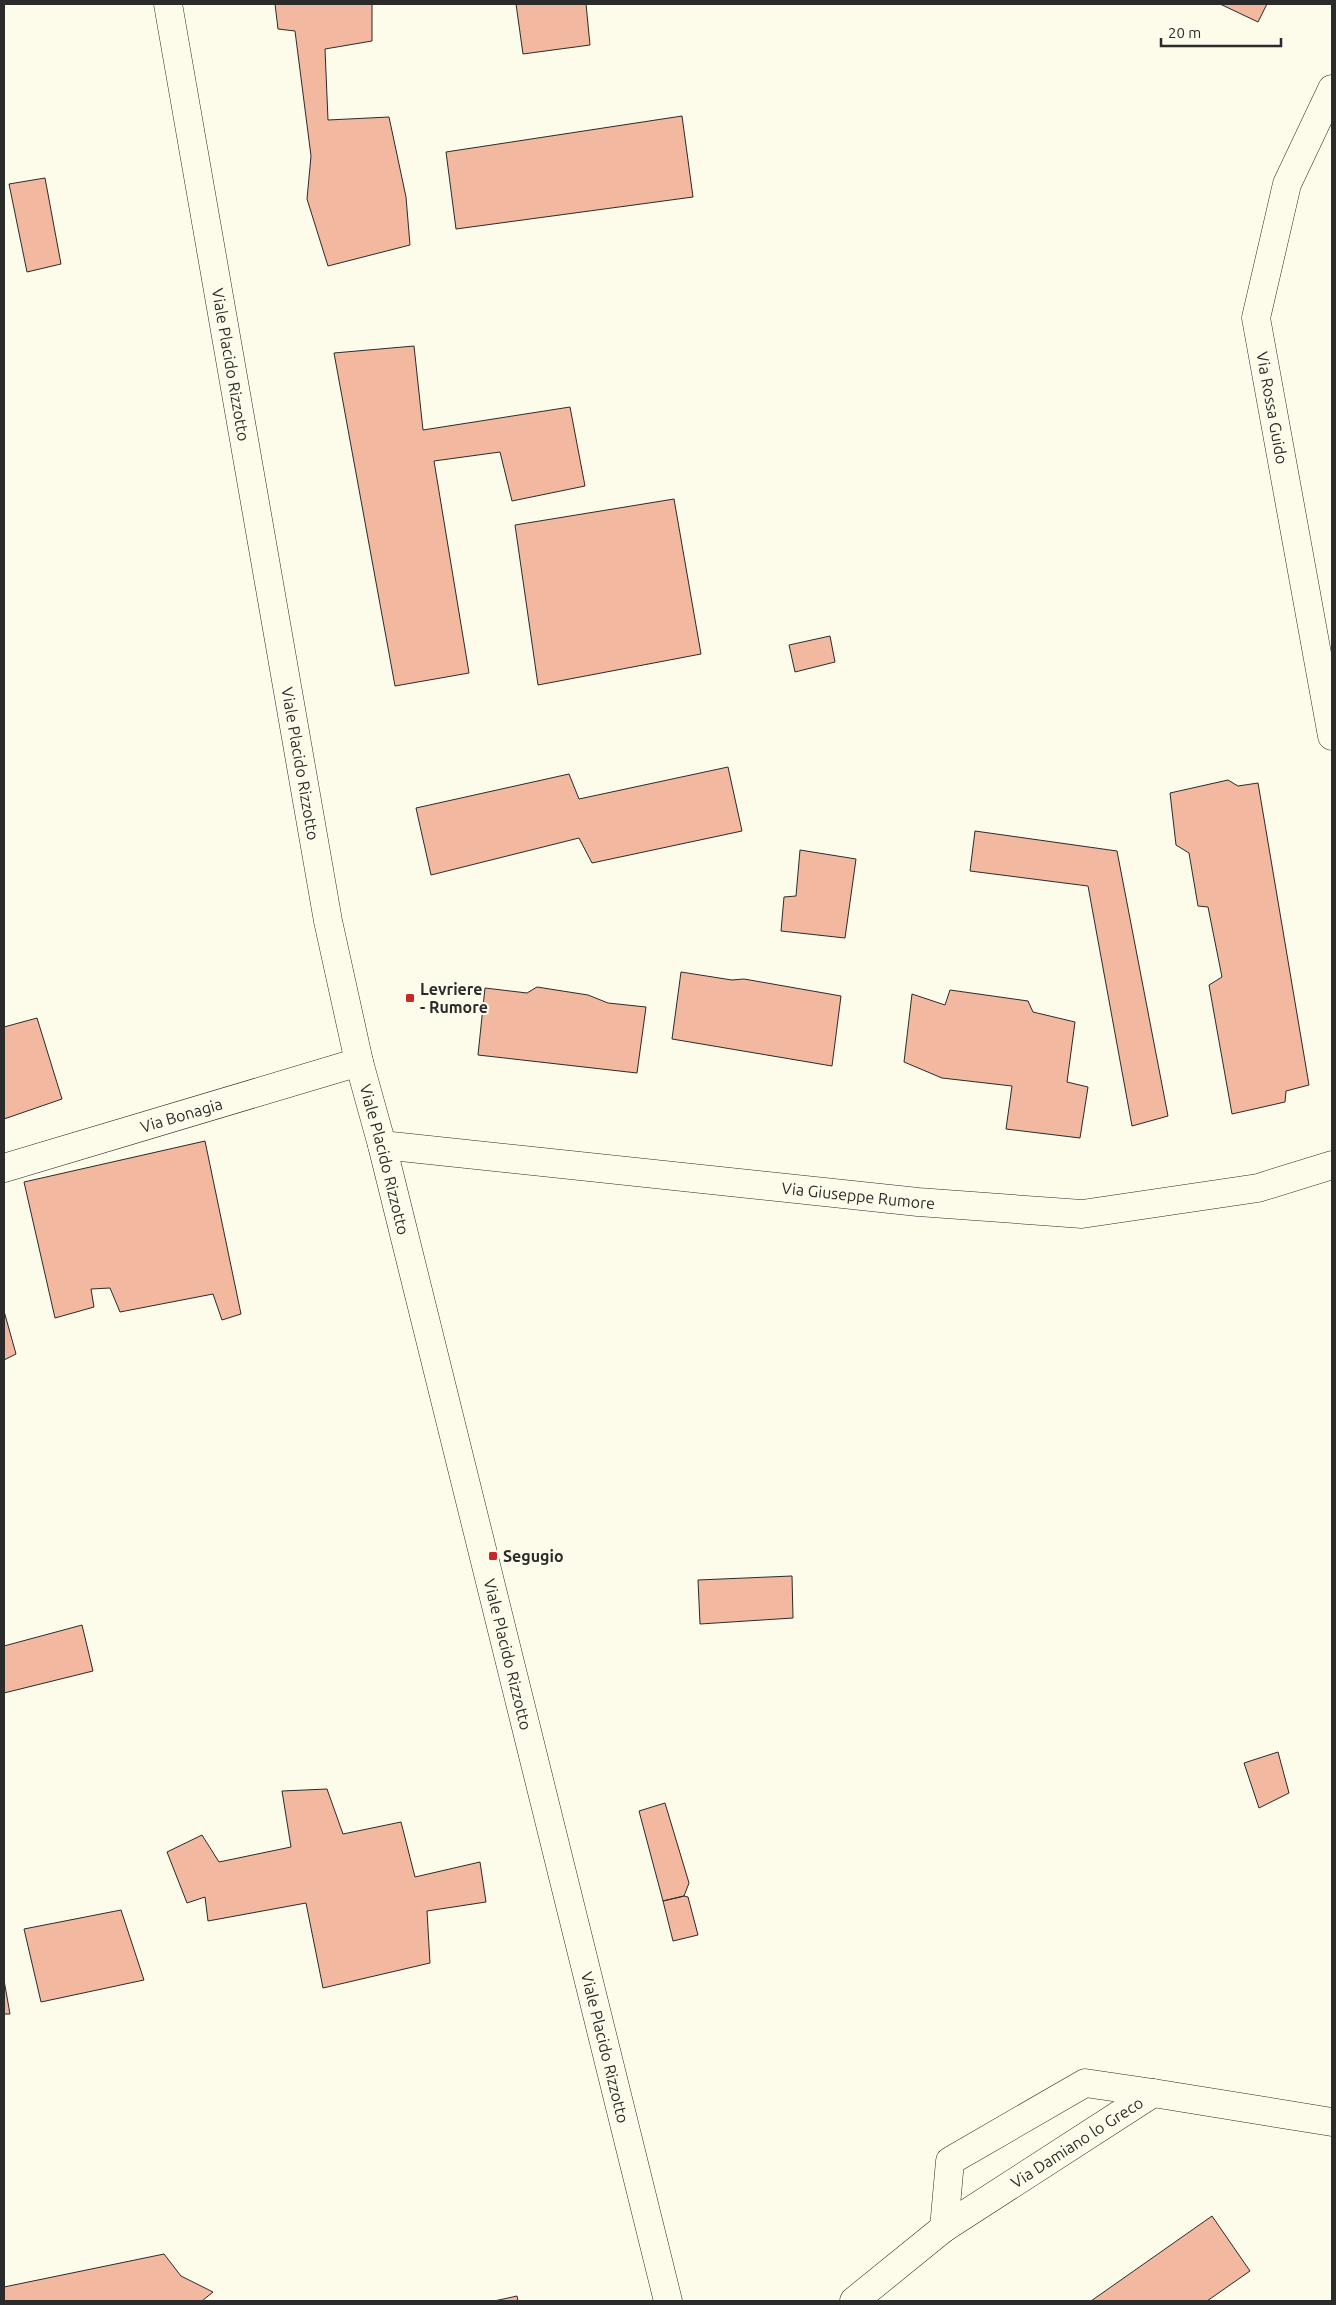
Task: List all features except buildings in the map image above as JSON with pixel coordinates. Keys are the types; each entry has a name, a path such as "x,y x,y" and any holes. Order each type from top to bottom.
{"street":[{"name":"Viale Placido Rizzotto","path":"168,4 328,921 359,1062 382,1145 668,2301"},
{"name":"Via Rossa Guido","path":"1332,89 1287,184 1256,318 1332,736"},
{"name":"Via Bonagia","path":"4,1168 359,1062"},
{"name":"Via Giuseppe Rumore","path":"382,1145 918,1202 1082,1214 1258,1188 1332,1165"},
{"path":"944,2228 950,2161 1085,2082 1153,2093"},
{"name":"Via Damiano lo Greco","path":"854,2301 944,2228 1153,2093 1332,2122"}],"place":[{"name":"Levriere - Rumore","path":"410,998"},
{"name":"Segugio","path":"493,1556"}]}
